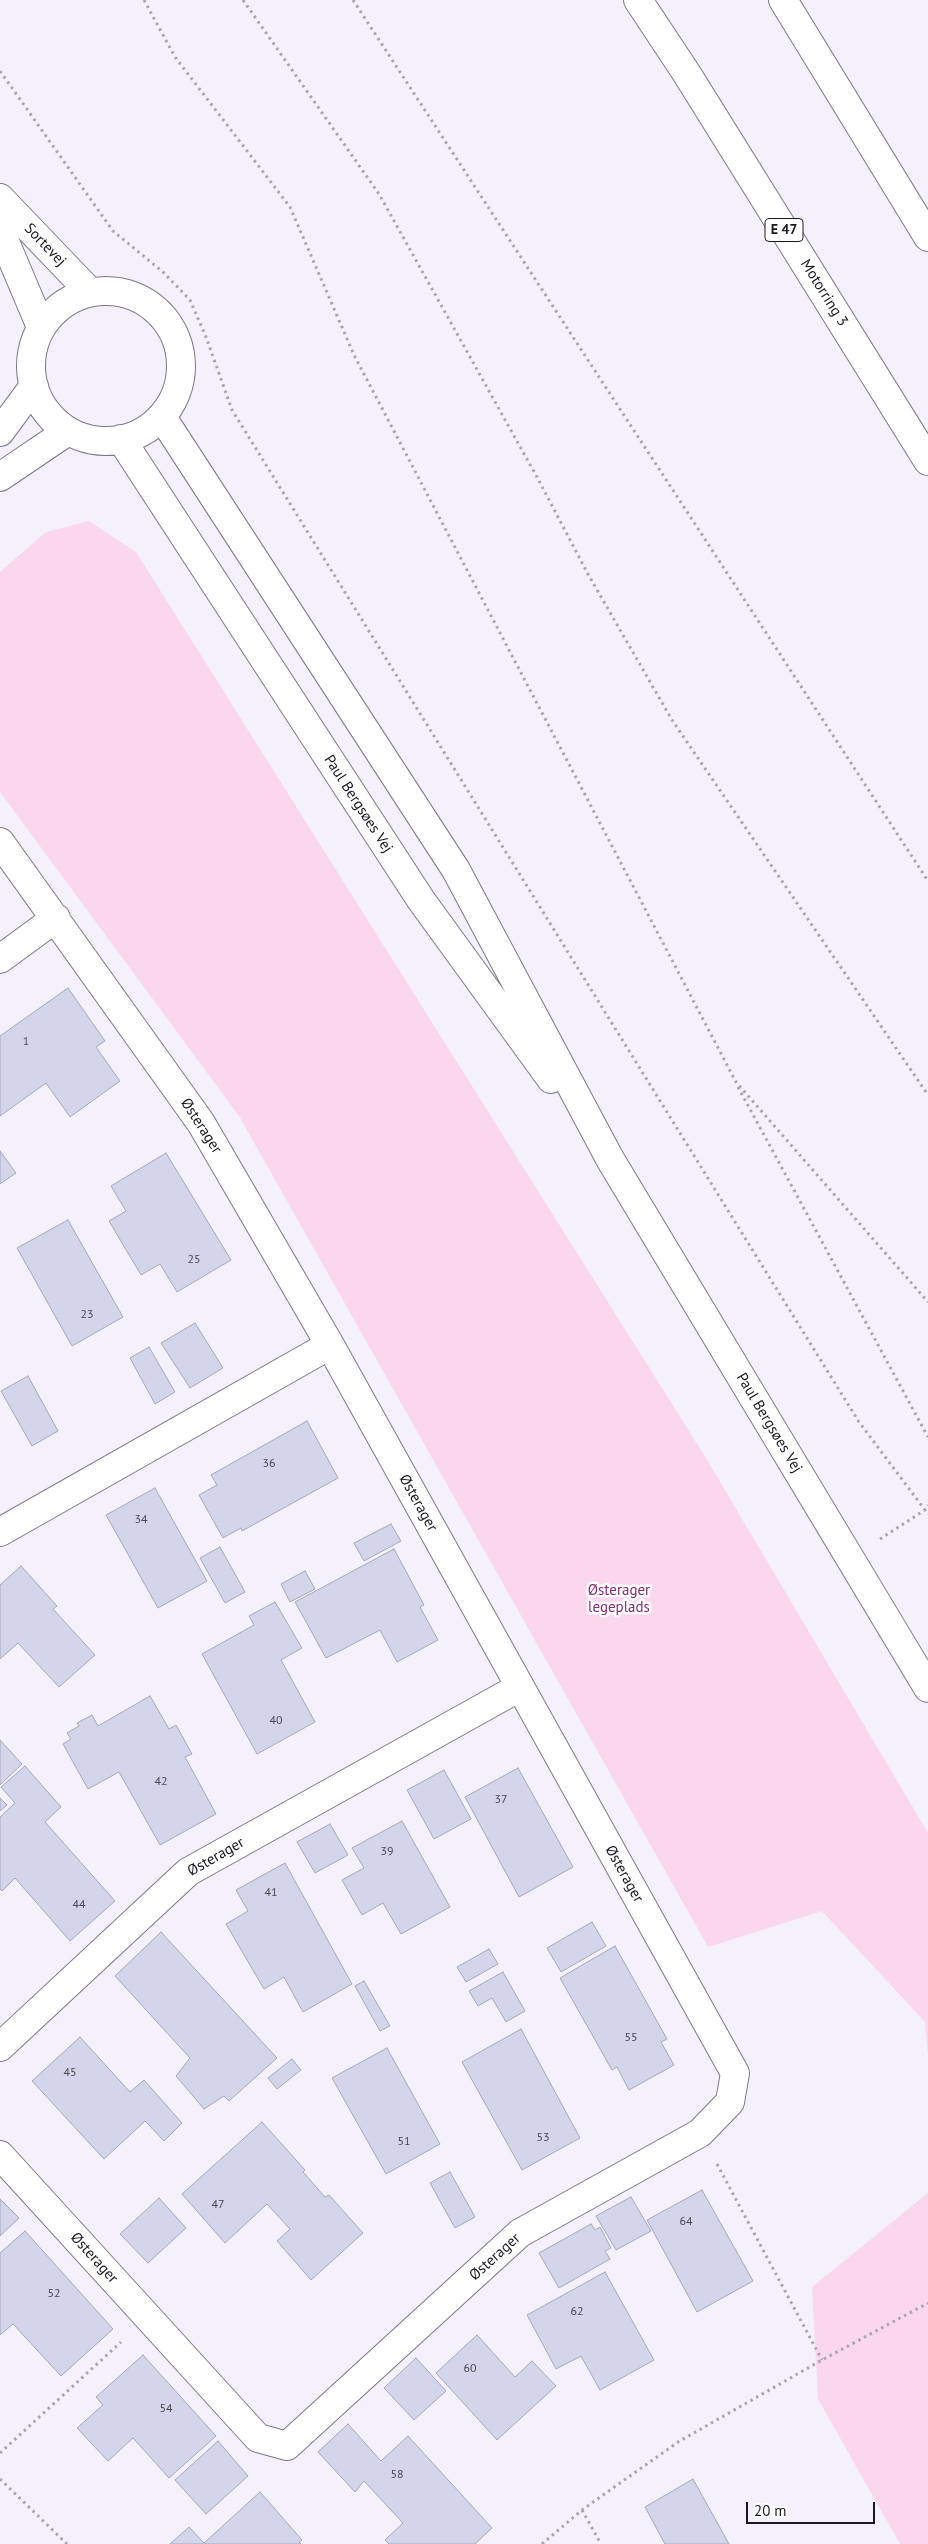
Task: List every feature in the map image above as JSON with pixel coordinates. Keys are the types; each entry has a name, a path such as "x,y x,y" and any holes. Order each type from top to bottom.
{"main road":[{"name":"Motorring 3","path":"638,0 687,74 928,461"},
{"path":"783,0 928,237"},
{"name":"Sortevej","path":"0,198 90,292"},
{"name":"Sortevej","path":"0,230 41,327"},
{"path":"114,291 137,297 156,310 172,328 180,350 181,374 175,397 162,417 143,431 121,439 103,441 85,438 68,431 53,419 41,404 34,386 31,366 34,346 41,327 55,311 71,299 90,292 114,291"},
{"path":"0,432 34,386"},
{"name":"Paul Bergsøes Vej","path":"162,417 456,870 610,1159 928,1688"},
{"path":"0,477 68,431"},
{"name":"Paul Bergsøes Vej","path":"121,439 420,900 610,1159"},
{"name":"Østerager","path":"0,842 201,1123 330,1345 735,2073 730,2102 700,2133 520,2233 287,2446 258,2438 0,2155"},
{"path":"0,959 56,918"},
{"path":"0,1532 330,1345"},
{"name":"Østerager","path":"0,2047 188,1872 520,1687"}],"path":[{"path":"144,0 175,57 290,207 354,356 736,1082 928,1437"},
{"path":"243,0 379,194 537,476 589,576 672,720 928,1096"},
{"path":"353,0 928,882"},
{"path":"0,70 113,231 163,272 190,300 206,336 232,410 859,1422 928,1514"},
{"path":"736,1082 928,1302"},
{"path":"850,1558 925,1510 928,1505"},
{"path":"700,2133 822,2360"},
{"path":"542,2544 582,2510 678,2442 822,2360 928,2303"},
{"path":"0,2453 148,2317"},
{"path":"0,2479 67,2544"},
{"path":"582,2510 601,2544"}],"green space":[{"name":"Østerager legeplads","path":"89,521 136,552 706,1458 928,1833 928,2056 925,2022 822,1911 708,1947 239,1116 0,792 0,572 46,532"},
{"path":"928,2193 928,2544 900,2544 818,2399 812,2287"}],"building":[{"path":"68,988 105,1041 96,1047 120,1081 70,1117 46,1083 0,1116 0,1036"},
{"path":"0,1151 16,1173 0,1184"},
{"path":"166,1153 231,1260 177,1292 160,1264 141,1275 109,1221 126,1211 111,1186"},
{"path":"68,1220 123,1317 72,1346 17,1248"},
{"path":"195,1323 223,1368 190,1388 161,1343"},
{"path":"149,1347 175,1392 155,1404 130,1358"},
{"path":"28,1376 58,1431 32,1446 1,1391"},
{"path":"307,1421 338,1478 242,1531 241,1528 223,1538 199,1495 217,1485 211,1475"},
{"path":"155,1488 207,1581 158,1608 106,1515"},
{"path":"391,1524 401,1541 364,1561 354,1543"},
{"path":"220,1547 245,1592 225,1603 200,1558"},
{"path":"394,1549 424,1605 420,1607 438,1640 397,1662 380,1630 326,1658 295,1602"},
{"path":"21,1566 57,1606 53,1609 95,1655 59,1687 18,1643 0,1659 0,1585"},
{"path":"305,1571 315,1589 290,1602 281,1584"},
{"path":"275,1602 302,1648 281,1660 315,1722 257,1754 202,1654 254,1625 249,1616"},
{"path":"150,1696 169,1729 176,1725 192,1754 185,1757 216,1814 160,1845 119,1772 88,1789 63,1744 71,1739 67,1733 79,1726 77,1723 92,1715 98,1726"},
{"path":"0,1740 22,1764 0,1785"},
{"path":"25,1766 61,1807 45,1822 115,1901 70,1941 15,1878 2,1891 0,1889 0,1817 15,1803 1,1787"},
{"path":"518,1768 573,1867 519,1897 465,1797"},
{"path":"444,1770 471,1819 434,1839 407,1790"},
{"path":"0,1798 7,1805 0,1811"},
{"path":"402,1821 450,1907 401,1934 383,1903 362,1915 342,1880 364,1868 352,1848"},
{"path":"330,1824 348,1855 315,1873 297,1842"},
{"path":"285,1863 352,1984 303,2012 284,1977 264,1989 226,1924 248,1911 236,1890"},
{"path":"592,1922 606,1946 561,1972 547,1948"},
{"path":"161,1932 277,2058 229,2101 224,2096 204,2109 176,2076 190,2058 115,1976"},
{"path":"615,1946 667,2039 661,2042 674,2065 629,2090 617,2067 612,2070 560,1978"},
{"path":"489,1949 498,1964 466,1982 457,1967"},
{"path":"503,1972 525,2011 506,2022 492,1998 478,2006 469,1991"},
{"path":"364,1981 390,2026 380,2031 355,1986"},
{"path":"521,2029 580,2138 522,2170 462,2062"},
{"path":"80,2037 130,2092 144,2080 182,2123 164,2141 145,2121 104,2159 32,2081"},
{"path":"387,2048 440,2144 386,2174 332,2078"},
{"path":"292,2059 301,2070 277,2089 268,2078"},
{"path":"262,2122 305,2170 303,2172 325,2197 329,2195 363,2233 311,2280 277,2241 290,2229 267,2204 225,2243 182,2194"},
{"path":"450,2172 475,2217 455,2228 430,2183"},
{"path":"702,2190 753,2281 697,2312 647,2220"},
{"path":"631,2197 651,2231 616,2250 596,2216"},
{"path":"159,2198 186,2228 148,2263 120,2234"},
{"path":"0,2199 19,2218 0,2236"},
{"path":"591,2224 595,2230 600,2227 611,2248 605,2251 610,2259 559,2288 539,2253"},
{"path":"25,2231 113,2329 61,2376 13,2324 0,2335 0,2253"},
{"path":"605,2272 654,2360 600,2390 581,2356 556,2369 527,2315"},
{"path":"477,2335 515,2377 532,2361 556,2386 497,2440 436,2373"},
{"path":"143,2355 216,2436 169,2478 133,2438 108,2461 77,2428 103,2405 96,2397"},
{"path":"416,2358 446,2391 414,2420 384,2388"},
{"path":"348,2424 381,2461 408,2436 492,2528 475,2544 389,2544 385,2540 403,2523 364,2481 355,2492 318,2452"},
{"path":"218,2441 248,2476 206,2514 175,2480"},
{"path":"693,2479 729,2544 665,2544 645,2507"},
{"path":"260,2492 302,2540 299,2542 301,2544 170,2544 189,2527 204,2543"}]}
